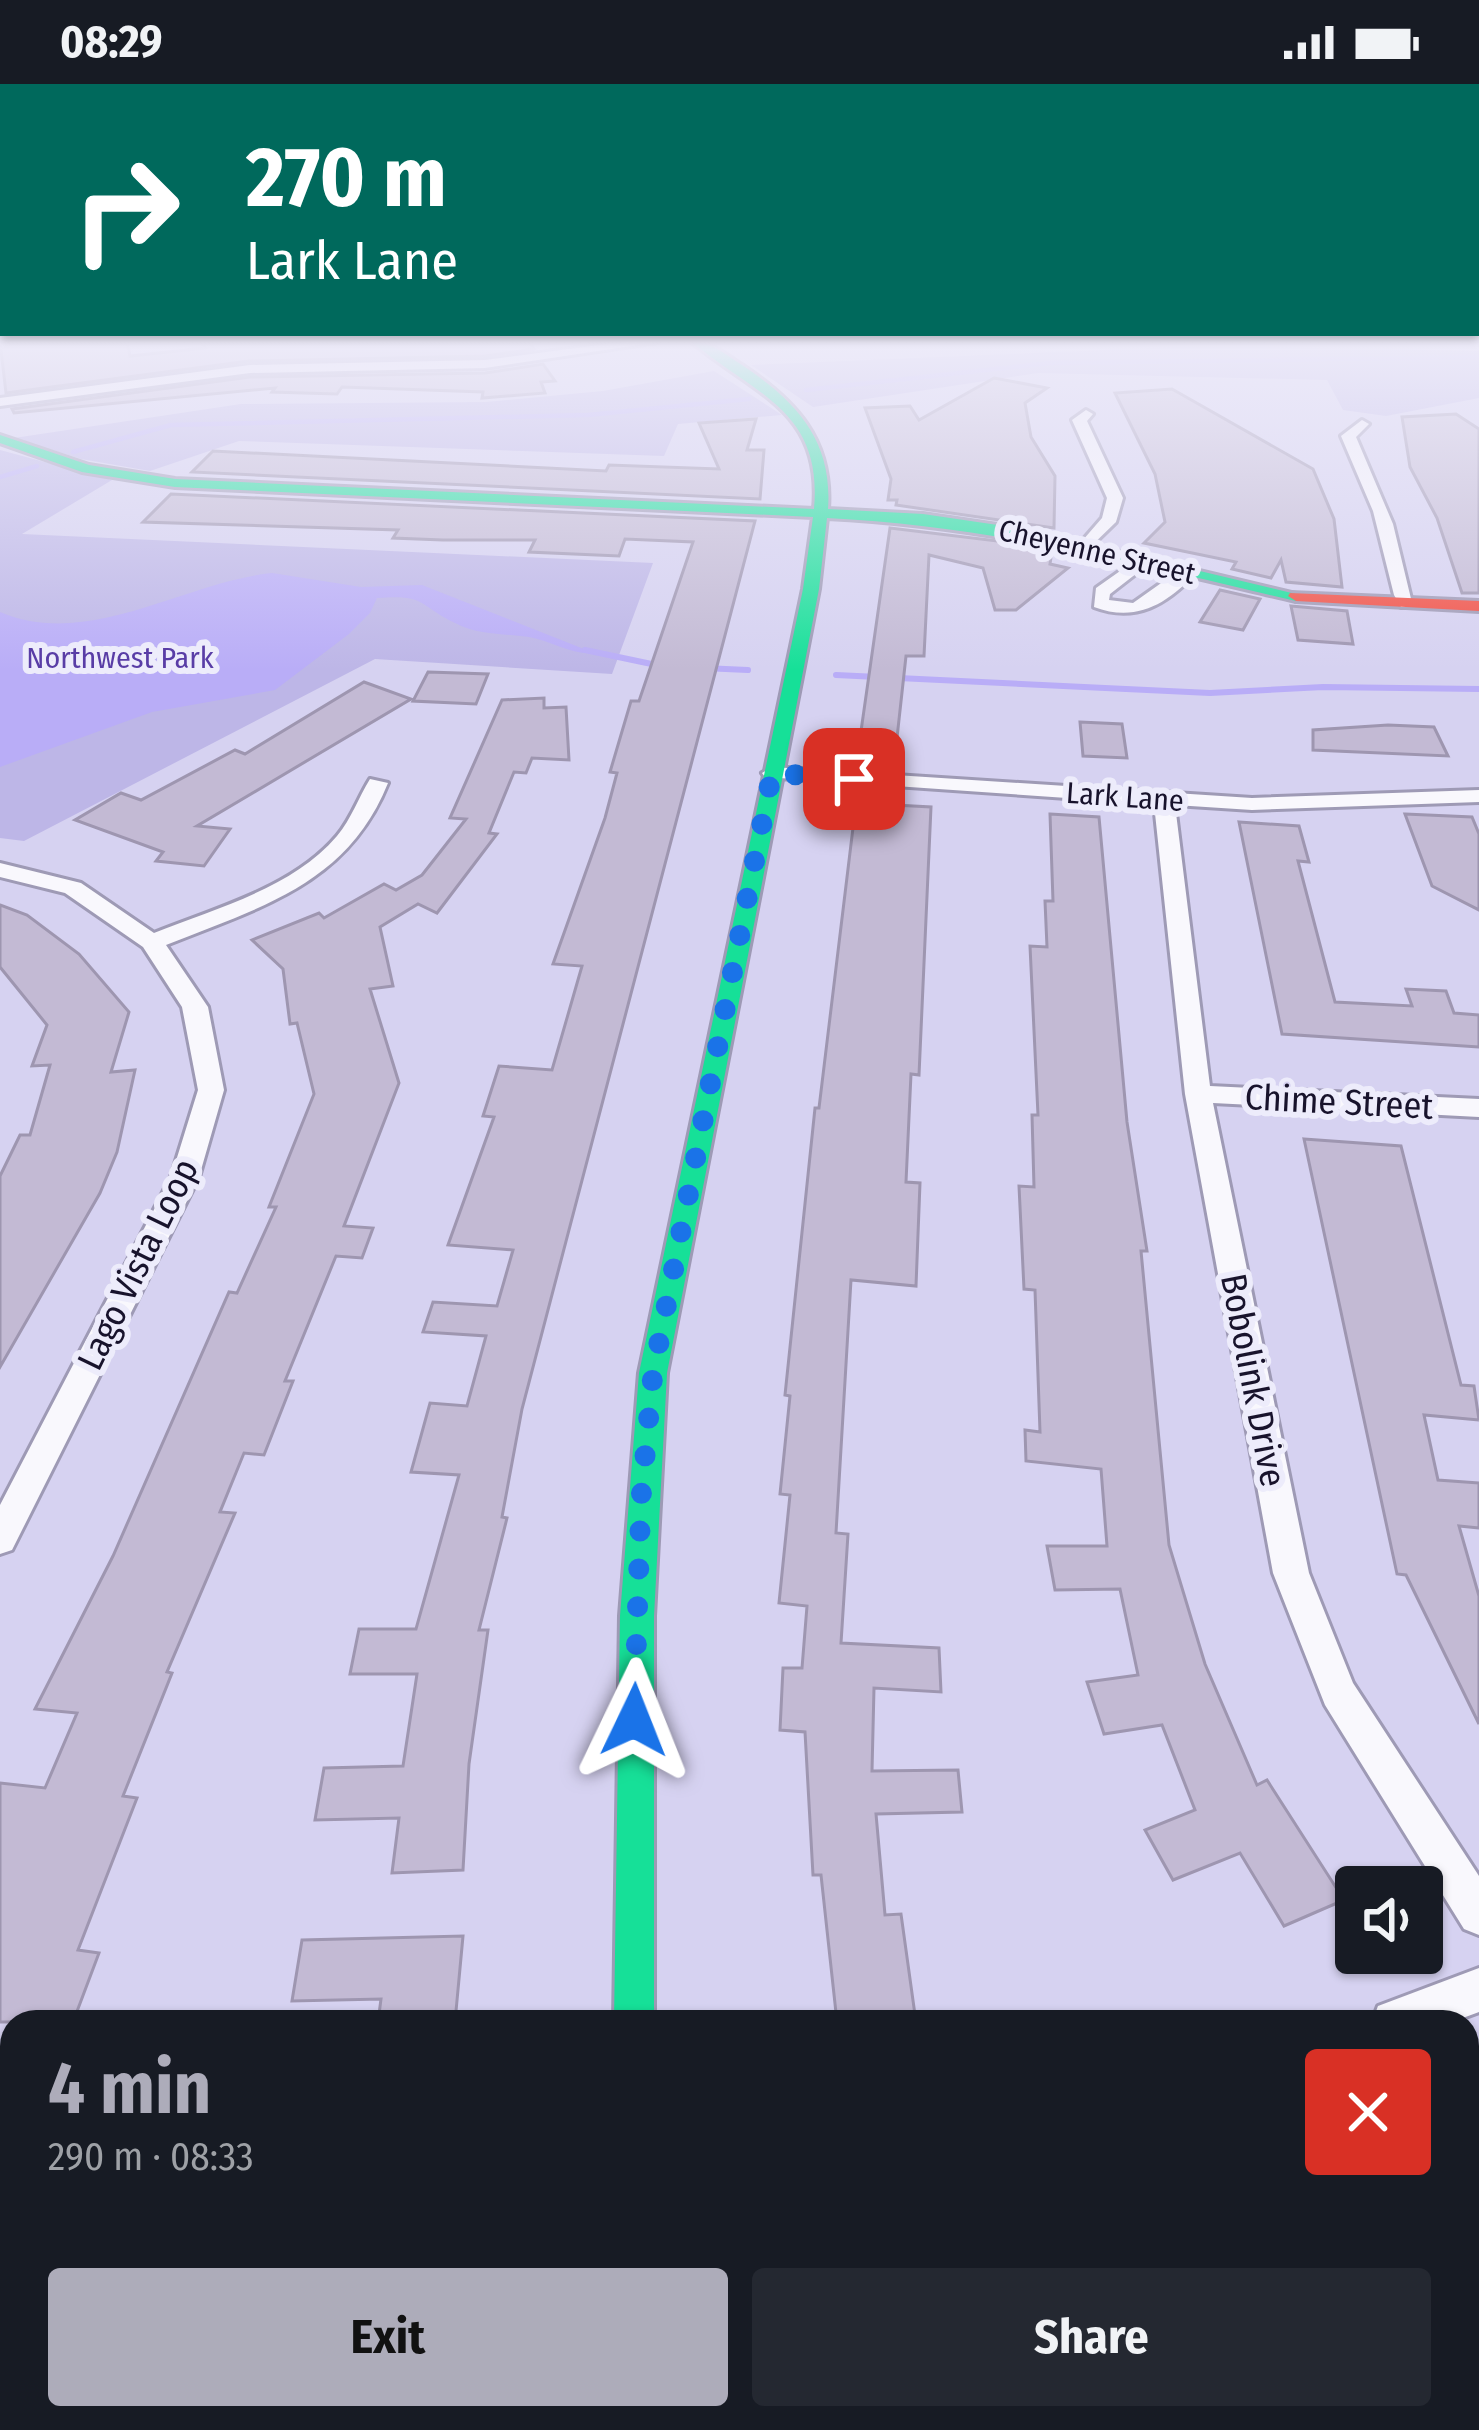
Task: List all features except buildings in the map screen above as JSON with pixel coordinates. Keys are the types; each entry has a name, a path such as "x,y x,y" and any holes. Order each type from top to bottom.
{"street":[{"name":"Cheyenne Street","path":"36,451 87,469 175,483 824,513 976,525 1301,597 1479,606"},
{"path":"634,2010 634,1720 641,1498 653,1373 824,513 823,451"},
{"path":"1084,548 1110,519 1115,498 1093,451"},
{"path":"1354,451 1384,522 1392,573 1407,603"},
{"path":"1141,562 1102,592 1100,603 1119,611 1141,610 1187,573"},
{"name":"Lark Lane","path":"772,773 1252,804 1479,796"},
{"path":"152,942 308,875 338,854 369,812 376,783"},
{"name":"Bobolink Drive","path":"1164,800 1198,1094 1291,1573 1338,1693 1479,1914"},
{"name":"Lago Vista Loop","path":"0,870 74,888 152,942 194,1007 211,1090 185,1177 0,1539"},
{"name":"Chime Street","path":"1198,1094 1479,1108"},
{"path":"1426,2010 1479,1990"}],"green space":[{"name":"Northwest Park","path":"0,451 112,480 22,534 653,563 612,674 375,659 24,841 0,838"},
{"path":"57,451 208,451 150,471"},
{"path":"536,451 666,451 664,456"}],"shaded area":[{"path":"272,573 361,587 422,585 594,653 474,630 413,599 377,598 370,613 349,634 275,690 152,712 0,767 0,612 33,622 102,619"}],"waterway":[{"path":"0,477 37,466"},
{"path":"585,650 661,666"},
{"path":"703,668 748,670"},
{"path":"836,675 1210,693 1323,687 1479,689"}],"traffic: fast":[{"path":"36,451 87,469 175,483 923,518 1024,533 1296,596"},
{"path":"634,2010 637,1616 653,1373 811,589 822,497 816,451"}],"traffic: jam":[{"path":"1296,596 1479,606"}],"route":[{"path":"634,1720 641,1498 653,1373 772,773 854,779"}]}
